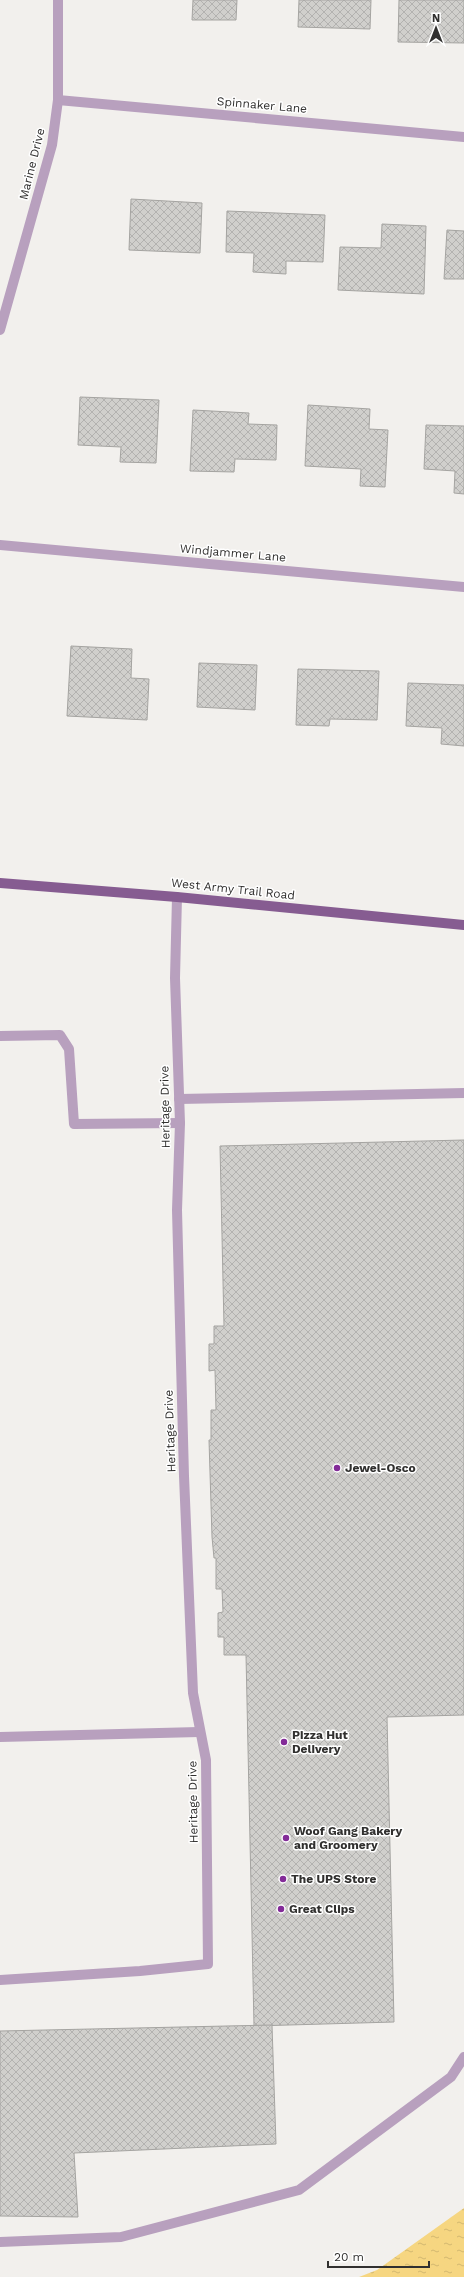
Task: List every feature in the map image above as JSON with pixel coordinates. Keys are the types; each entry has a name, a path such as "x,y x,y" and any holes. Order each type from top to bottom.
{"main road":[{"name":"West Army Trail Road","path":"0,883 177,897 464,925"}],"street":[{"name":"Marine Drive","path":"0,330 52,145 58,100 58,0"},
{"name":"Spinnaker Lane","path":"58,100 464,137"},
{"name":"Windjammer Lane","path":"0,545 464,587"},
{"name":"Heritage Drive","path":"0,1980 140,1971 208,1964 206,1760 199,1732 193,1693 184,1476 177,1210 180,1123 175,978 177,897"},
{"path":"0,1036 60,1035 69,1049 74,1124 180,1123"},
{"path":"179,1099 464,1093"},
{"path":"0,1737 199,1732"},
{"path":"0,2242 121,2237 299,2190 451,2077 464,2057"}],"water":[{"path":"464,2208 464,2277 359,2277 377,2270"}],"building":[{"path":"193,0 237,0 236,20 192,20"},
{"path":"299,0 371,0 370,29 298,27"},
{"path":"399,0 464,0 464,43 398,42"},
{"path":"131,199 202,203 200,253 129,250"},
{"path":"227,211 325,215 323,262 286,261 286,274 253,272 254,253 226,252"},
{"path":"382,224 426,226 424,294 338,290 340,247 381,248"},
{"path":"447,230 464,231 464,279 444,279"},
{"path":"80,397 159,400 156,463 120,462 121,447 78,445"},
{"path":"308,405 370,409 369,429 388,430 385,487 360,486 361,469 305,466"},
{"path":"193,410 249,413 248,424 277,425 276,460 235,459 234,472 190,471"},
{"path":"426,425 464,426 464,494 454,493 455,471 424,469"},
{"path":"71,646 132,649 131,678 149,679 147,720 67,716"},
{"path":"199,663 257,665 255,710 197,707"},
{"path":"298,669 379,671 377,720 330,719 329,726 296,725"},
{"path":"408,683 464,685 464,746 441,744 442,728 406,726"},
{"path":"464,1140 464,1715 387,1717 394,2022 254,2026 246,1655 224,1655 224,1637 218,1637 218,1613 223,1612 222,1589 216,1589 216,1558 214,1558 212,1537 209,1440 211,1440 211,1410 216,1410 215,1370 209,1371 209,1344 214,1344 214,1326 224,1326 220,1146"},
{"path":"272,2025 276,2144 74,2153 78,2217 0,2216 0,2031"}],"place":[{"name":"Jewel-Osco","path":"337,1468"},
{"name":"Pizza Hut Delivery","path":"284,1742"},
{"name":"Woof Gang Bakery and Groomery","path":"286,1838"},
{"name":"The UPS Store","path":"283,1879"},
{"name":"Great Clips","path":"281,1909"}]}
